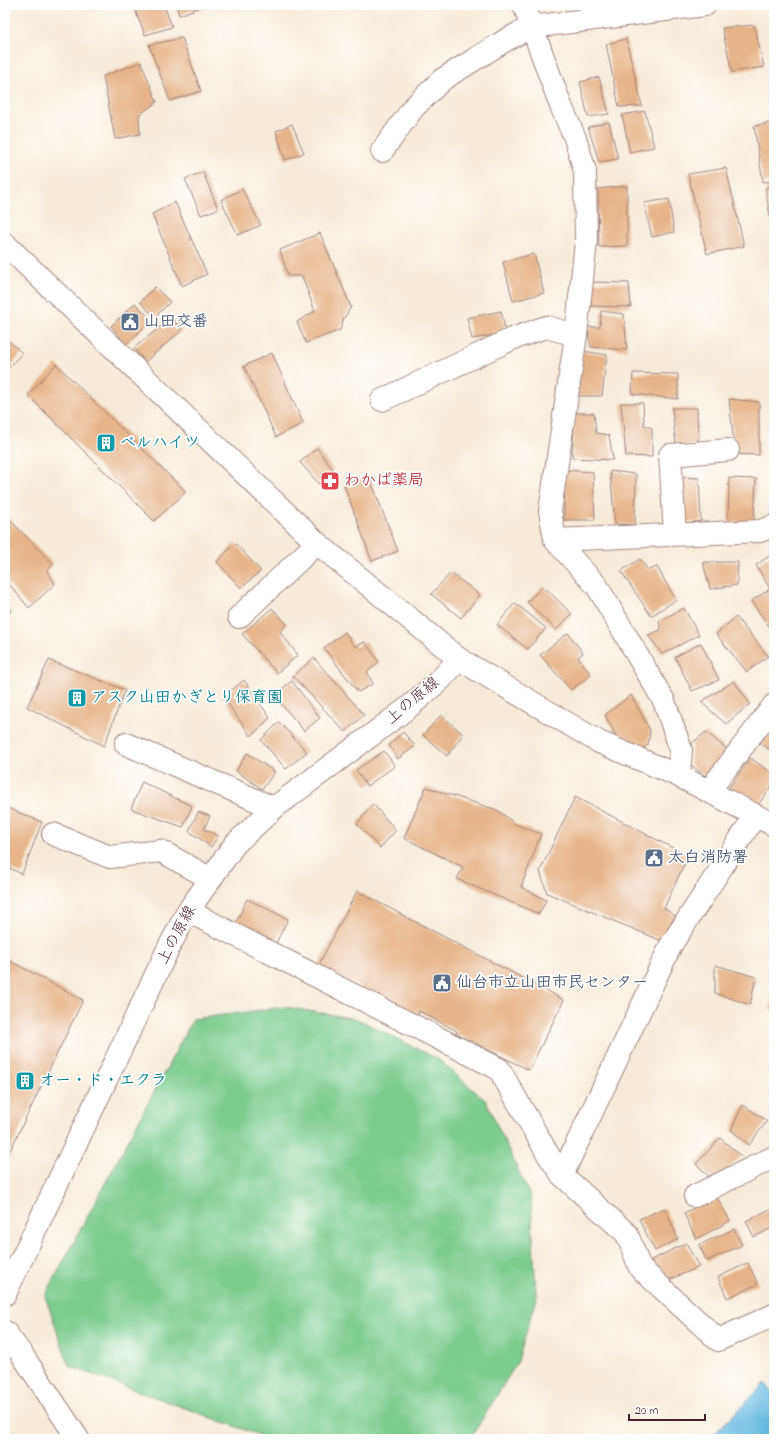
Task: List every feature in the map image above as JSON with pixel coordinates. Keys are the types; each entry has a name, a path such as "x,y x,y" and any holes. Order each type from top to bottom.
{"street":[{"path":"524,5 561,106 575,138 585,171 586,242 576,335 550,511 555,540 597,586 664,701 681,750 679,776"},
{"path":"382,151 414,107 443,80 506,40 531,27 705,5"},
{"path":"9,256 317,543 459,659 599,742 679,776 774,825"},
{"path":"382,400 512,339 546,327 576,335"},
{"path":"675,534 670,455 728,450"},
{"path":"555,540 760,531 774,526"},
{"path":"239,617 317,543"},
{"name":"上の原線","path":"5,1294 165,956 188,911 235,844 274,808 409,707 440,680 459,659"},
{"path":"709,792 774,705"},
{"path":"126,744 274,808"},
{"path":"562,1175 671,945 754,816"},
{"path":"53,834 110,857 161,851 211,879"},
{"path":"188,911 499,1069 549,1156 562,1175 627,1234 640,1268 718,1340 774,1315"},
{"path":"695,1196 774,1157"},
{"path":"9,1346 78,1439"}],"green space":[{"path":"285,1007 357,1019 438,1059 486,1101 531,1198 536,1298 518,1361 470,1439 270,1439 69,1366 45,1296 193,1019"}],"water":[{"path":"765,1383 774,1393 774,1432 767,1439 709,1439"}],"building":[{"path":"133,5 164,5 172,27 145,35"},
{"path":"176,5 207,5 179,15"},
{"path":"754,25 764,67 732,72 722,28"},
{"path":"182,38 201,91 170,101 149,45"},
{"path":"626,39 642,106 619,107 606,44"},
{"path":"141,62 157,102 139,115 140,134 115,139 103,76"},
{"path":"599,77 609,114 588,117 580,82"},
{"path":"645,111 654,147 630,152 622,115"},
{"path":"609,122 618,159 599,162 588,127"},
{"path":"774,122 774,181 763,182 754,126"},
{"path":"292,124 304,153 285,160 276,131"},
{"path":"726,168 744,246 707,254 688,174"},
{"path":"203,172 218,209 201,215 185,179"},
{"path":"627,186 627,246 599,247 598,189"},
{"path":"774,186 774,232 773,232 765,188"},
{"path":"242,189 261,225 238,235 221,200"},
{"path":"669,199 674,232 652,237 644,203"},
{"path":"175,202 207,274 182,286 152,214"},
{"path":"320,233 351,307 344,318 340,330 306,343 297,322 315,311 302,276 288,276 280,250"},
{"path":"534,254 544,293 513,301 503,262"},
{"path":"591,282 629,283 631,307 591,306"},
{"path":"155,287 170,302 155,317 140,302"},
{"path":"135,303 152,320 126,344 111,326"},
{"path":"501,311 506,333 472,339 467,318"},
{"path":"601,311 624,314 627,350 591,347 587,327 600,327"},
{"path":"171,318 182,330 145,362 134,348"},
{"path":"5,337 22,353 5,372"},
{"path":"583,351 607,355 602,396 575,396"},
{"path":"272,353 303,423 276,437 244,366"},
{"name":"ベルハイツ","path":"56,364 186,492 154,521 28,395"},
{"path":"633,373 678,374 678,399 632,394"},
{"path":"729,399 759,402 759,455 735,454"},
{"path":"621,403 643,403 644,425 652,428 652,457 626,456"},
{"path":"672,408 697,408 698,445 676,445"},
{"path":"575,413 594,413 596,433 609,435 613,460 572,458"},
{"path":"317,448 333,470 319,484 300,462"},
{"path":"565,470 593,472 595,520 564,520"},
{"path":"610,471 636,474 635,525 615,524"},
{"path":"369,476 398,551 372,561 344,485"},
{"path":"679,477 699,478 701,521 681,524"},
{"path":"729,478 756,479 754,522 728,522"},
{"path":"7,517 53,564 47,571 55,584 29,608 5,579 5,518"},
{"path":"235,543 261,571 241,588 217,562"},
{"path":"771,555 774,559 774,633 751,601 770,589 756,565"},
{"path":"640,559 648,570 657,567 676,600 651,616 621,571"},
{"path":"703,562 738,562 737,585 710,589"},
{"path":"451,573 480,595 461,618 431,594"},
{"path":"543,586 572,614 556,630 527,602"},
{"path":"515,603 546,628 528,649 497,625"},
{"path":"5,604 11,611 5,618"},
{"path":"272,608 287,624 280,632 298,655 277,673 242,634"},
{"path":"684,608 699,635 662,654 648,635 661,630 659,621"},
{"path":"736,617 768,656 747,672 716,634"},
{"path":"345,632 355,647 365,642 379,662 367,672 373,684 358,692 324,648"},
{"path":"568,633 583,653 578,657 591,675 571,690 540,655"},
{"path":"701,643 719,680 692,691 675,657"},
{"path":"314,658 364,715 345,732 293,676"},
{"name":"アスク山田かぎとり保育園","path":"49,660 125,690 104,746 27,707"},
{"path":"244,680 270,718 251,736 223,697"},
{"path":"292,681 320,718 304,731 274,695"},
{"path":"734,681 750,704 726,724 701,702"},
{"path":"631,695 650,730 648,745 638,752 620,743 605,715"},
{"path":"441,715 463,734 447,756 423,735"},
{"path":"279,722 307,752 286,769 261,740"},
{"path":"774,723 774,753 760,743"},
{"path":"403,732 415,746 398,759 389,745"},
{"path":"706,732 728,750 705,776 690,764 692,743"},
{"path":"384,751 395,766 367,786 356,770"},
{"path":"247,753 275,772 262,789 236,771"},
{"path":"750,758 774,774 774,782 756,808 728,789"},
{"path":"142,782 192,806 183,827 131,809"},
{"path":"426,787 497,810 517,825 541,834 521,887 546,900 539,914 457,879 463,867 404,838"},
{"path":"575,797 688,856 664,908 675,916 662,941 547,893 540,871"},
{"path":"373,804 396,830 380,848 357,824"},
{"path":"5,807 42,822 22,874 5,866"},
{"path":"198,812 210,816 204,829 218,836 211,847 189,831"},
{"name":"仙台市立山田市民センター","path":"357,891 564,1000 529,1070 456,1034 457,1031 419,1011 418,1015 318,966"},
{"path":"247,899 288,919 274,947 234,927"},
{"name":"オー・ド・エクラ","path":"5,958 83,1000 5,1161"},
{"path":"715,965 756,977 750,1005 715,993"},
{"path":"774,989 774,1011 770,1009"},
{"path":"743,1105 767,1121 749,1145 731,1130"},
{"path":"720,1138 741,1156 715,1182 696,1164"},
{"path":"717,1197 730,1221 696,1239 684,1213"},
{"path":"774,1207 774,1227 754,1237 746,1221"},
{"path":"665,1208 678,1239 655,1251 639,1219"},
{"path":"734,1229 742,1245 707,1261 699,1245"},
{"path":"686,1243 699,1267 662,1283 651,1260"},
{"path":"748,1263 758,1284 727,1298 718,1277"}],"place":[{"name":"山田交番","path":"130,322"},
{"name":"ベルハイツ","path":"106,443"},
{"name":"わかば薬局","path":"330,481"},
{"name":"アスク山田かぎとり保育園","path":"77,698"},
{"name":"太白消防署","path":"654,858"},
{"name":"仙台市立山田市民センター","path":"442,983"},
{"name":"オー・ド・エクラ","path":"25,1081"}]}
